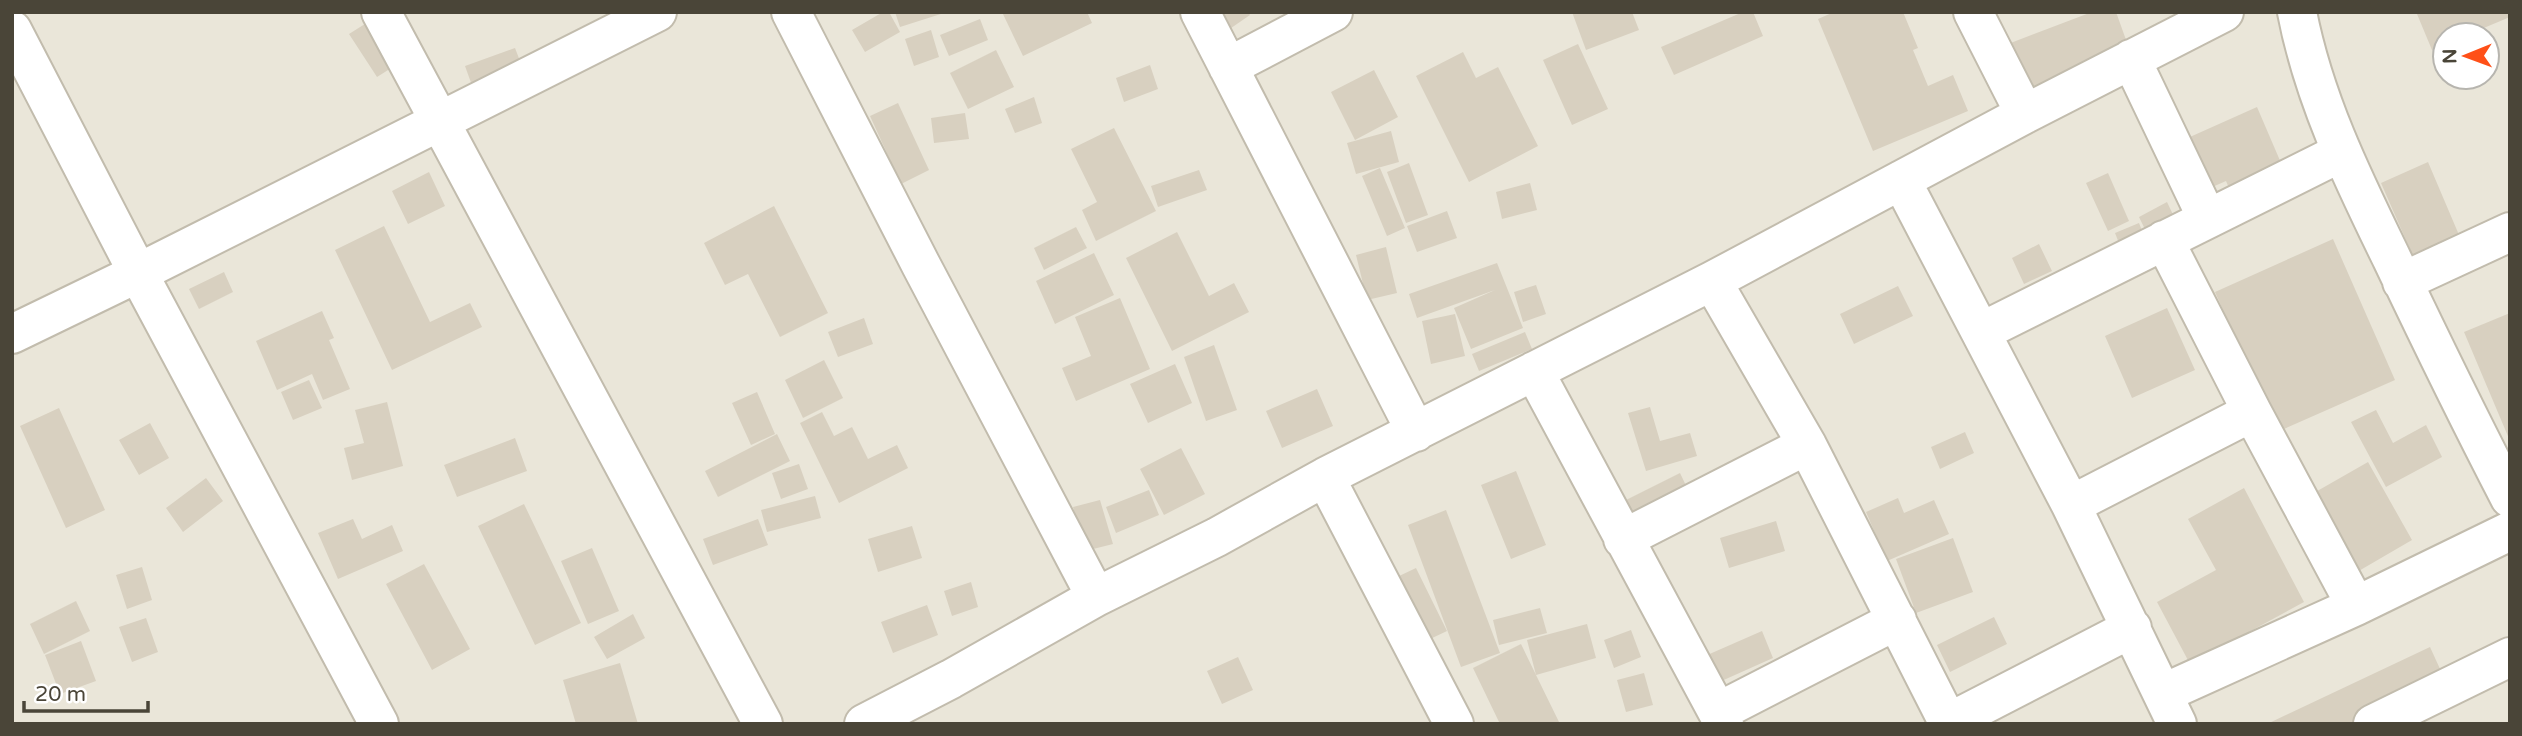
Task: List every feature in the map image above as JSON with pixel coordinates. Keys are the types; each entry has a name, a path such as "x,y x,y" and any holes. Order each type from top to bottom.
{"street":[{"path":"381,12 763,724"},
{"path":"12,334 138,274 657,12"},
{"path":"791,12 1096,597"},
{"path":"1200,12 1416,432"},
{"path":"1228,67 1333,12"},
{"path":"1973,12 2025,114"},
{"path":"864,724 951,679 1096,597 1217,537 1325,477 1712,281 2025,114 2224,12"},
{"path":"2297,12 2309,69 2340,153 2510,498"},
{"path":"12,30 138,274 379,724"},
{"path":"2131,59 2207,218"},
{"path":"1981,332 2340,153"},
{"path":"1901,180 2071,505 2171,708 2356,606 2510,531"},
{"path":"2402,282 2508,237"},
{"path":"2164,240 2356,606"},
{"path":"1712,281 1807,445 1949,723 2132,628"},
{"path":"1534,370 1721,718 1897,620"},
{"path":"2071,505 2252,412"},
{"path":"1623,539 1807,445"},
{"path":"1325,477 1454,724"},
{"path":"2388,720 2510,657"}],"shaded area":[{"path":"12,12 2510,12 2510,724 12,724"}],"building":[{"path":"883,12 889,12 900,32 865,52 852,30"},
{"path":"895,12 944,12 944,13 900,27"},
{"path":"1002,12 1087,12 1092,23 1023,56"},
{"path":"1201,12 1248,12 1250,15 1218,37"},
{"path":"1572,12 1632,12 1639,30 1586,50"},
{"path":"1743,12 1753,12 1763,36 1674,75 1661,47"},
{"path":"1834,12 1903,12 1918,48 1913,50 1928,86 1953,75 1968,111 1873,151 1818,19"},
{"path":"2092,12 2116,12 2130,51 2025,91 2008,44"},
{"path":"2510,12 2510,17 2500,21 2431,21 2431,48 2417,14"},
{"path":"376,17 404,60 377,77 349,34"},
{"path":"980,19 988,40 949,56 940,35"},
{"path":"931,30 939,57 914,66 905,39"},
{"path":"1578,44 1608,109 1572,125 1543,60"},
{"path":"515,48 525,74 474,91 465,66"},
{"path":"996,50 1014,87 968,109 950,73"},
{"path":"1463,52 1476,78 1498,67 1538,146 1469,182 1416,76"},
{"path":"1150,65 1158,89 1124,102 1116,78"},
{"path":"1374,70 1398,117 1355,140 1331,92"},
{"path":"1034,97 1042,123 1015,133 1005,109"},
{"path":"898,103 929,170 901,184 870,116"},
{"path":"2257,107 2293,191 2240,214 2226,181 2194,195 2172,145"},
{"path":"965,113 969,139 934,143 931,118"},
{"path":"1114,128 1156,211 1096,241 1082,210 1097,202 1071,149"},
{"path":"1391,131 1399,162 1356,174 1347,143"},
{"path":"2428,162 2462,242 2416,263 2381,183"},
{"path":"1409,163 1428,215 1406,223 1387,172"},
{"path":"1380,168 1405,228 1387,236 1362,176"},
{"path":"1199,170 1207,190 1158,207 1151,186"},
{"path":"429,172 445,206 408,224 392,191"},
{"path":"2108,173 2129,221 2108,231 2086,183"},
{"path":"1530,183 1537,210 1502,219 1496,192"},
{"path":"2167,202 2187,244 2159,258 2139,217"},
{"path":"774,206 828,313 780,337 748,274 725,285 704,243"},
{"path":"1447,211 1457,238 1417,252 1407,226"},
{"path":"2139,223 2154,261 2130,271 2115,233"},
{"path":"384,226 430,322 470,303 482,327 392,370 335,250"},
{"path":"1076,227 1087,248 1044,270 1034,248"},
{"path":"1177,232 1209,296 1234,283 1249,312 1172,351 1126,258"},
{"path":"2333,239 2395,380 2277,432 2215,292"},
{"path":"2039,244 2052,271 2024,284 2012,258"},
{"path":"1386,247 1397,293 1367,300 1356,255"},
{"path":"1094,253 1114,295 1055,324 1036,281"},
{"path":"1497,263 1523,328 1471,349 1454,308 1495,290 1417,318 1409,294"},
{"path":"224,272 233,292 199,309 189,289"},
{"path":"1536,285 1546,314 1523,322 1514,292"},
{"path":"1898,286 1913,316 1854,344 1840,314"},
{"path":"1120,298 1150,369 1076,401 1062,368 1091,356 1075,317"},
{"path":"2167,308 2195,370 2132,398 2105,336"},
{"path":"322,311 334,338 329,340 350,389 323,400 312,374 277,390 256,341"},
{"path":"2510,313 2510,441 2464,332"},
{"path":"1455,314 1465,356 1431,364 1422,321"},
{"path":"864,318 873,344 838,357 828,332"},
{"path":"1525,332 1532,349 1479,371 1472,354"},
{"path":"1214,345 1237,410 1206,421 1184,357"},
{"path":"824,360 843,398 803,418 785,380"},
{"path":"1175,364 1192,403 1148,423 1130,384"},
{"path":"309,380 322,408 293,420 281,392"},
{"path":"1317,389 1333,426 1282,448 1266,411"},
{"path":"757,392 775,434 751,445 732,403"},
{"path":"387,402 403,466 352,480 344,448 364,443 355,410"},
{"path":"1650,407 1660,441 1690,433 1697,456 1646,471 1628,413"},
{"path":"59,408 105,510 66,528 20,426"},
{"path":"2376,410 2393,443 2426,425 2442,457 2386,487 2351,422"},
{"path":"822,412 834,436 852,427 868,459 897,445 908,468 839,503 800,423"},
{"path":"150,423 169,458 139,475 119,440"},
{"path":"1965,432 1974,453 1940,469 1931,447"},
{"path":"777,434 790,461 718,497 705,471"},
{"path":"515,438 527,471 457,497 444,465"},
{"path":"1181,448 1205,494 1164,515 1140,469"},
{"path":"2368,462 2412,540 2357,572 2312,494"},
{"path":"799,464 808,489 781,499 772,473"},
{"path":"1516,471 1546,545 1511,559 1481,485"},
{"path":"1680,473 1702,519 1644,547 1622,502"},
{"path":"206,478 223,501 183,532 166,508"},
{"path":"2244,488 2304,602 2190,664 2157,602 2216,570 2188,519"},
{"path":"1149,490 1159,515 1116,533 1106,507"},
{"path":"815,496 821,518 767,532 761,510"},
{"path":"1898,498 1904,513 1934,500 1949,534 1887,561 1866,512"},
{"path":"1100,500 1113,544 1085,551 1073,507"},
{"path":"524,504 581,623 535,645 478,526"},
{"path":"1446,510 1500,653 1461,667 1408,525"},
{"path":"353,519 362,539 392,525 403,551 338,579 318,533"},
{"path":"758,519 768,545 713,565 703,539"},
{"path":"1776,521 1785,551 1729,568 1720,538"},
{"path":"912,526 922,558 878,572 868,539"},
{"path":"1953,538 1973,592 1916,613 1896,559"},
{"path":"592,548 619,611 588,624 561,561"},
{"path":"424,564 470,649 432,670 386,584"},
{"path":"142,567 152,600 127,609 116,575"},
{"path":"1416,568 1447,631 1428,640 1397,577"},
{"path":"971,582 978,607 952,616 944,591"},
{"path":"76,601 90,631 44,654 30,624"},
{"path":"927,605 938,635 893,653 881,622"},
{"path":"1540,608 1547,633 1499,645 1493,620"},
{"path":"633,614 645,638 607,659 594,637"},
{"path":"1994,617 2007,644 1950,672 1937,645"},
{"path":"146,618 158,652 132,662 119,627"},
{"path":"1587,624 1596,658 1536,675 1527,640"},
{"path":"1631,630 1641,657 1614,668 1604,640"},
{"path":"1762,631 1773,658 1717,683 1705,656"},
{"path":"81,641 96,681 60,694 45,655"},
{"path":"1521,644 1560,724 1500,724 1473,668"},
{"path":"2430,647 2451,693 2385,724 2267,724"},
{"path":"1238,657 1253,690 1222,704 1207,671"},
{"path":"620,663 638,724 576,724 563,680"},
{"path":"1644,673 1653,705 1626,712 1617,680"}]}
